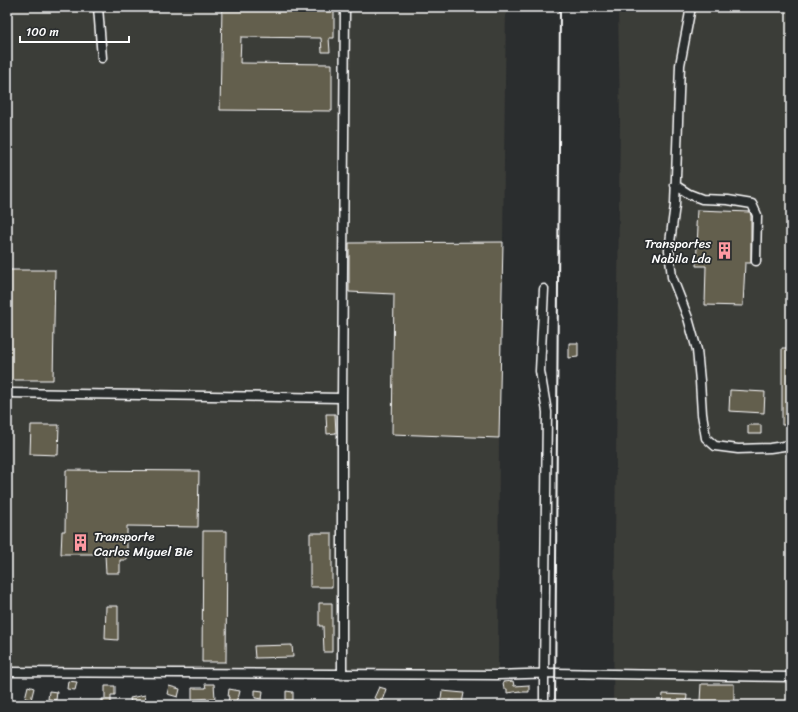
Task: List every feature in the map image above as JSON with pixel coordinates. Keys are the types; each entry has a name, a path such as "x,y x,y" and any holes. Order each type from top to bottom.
{"street":[{"path":"98,7 102,58"},
{"path":"342,675 342,398 345,7"},
{"path":"691,7 680,64 675,205 669,250 672,277 688,318 697,350 702,414 706,438 715,446 738,449 770,448 791,444"},
{"path":"676,185 689,194 702,199 728,200 752,204 757,215 756,261"},
{"path":"544,289 540,371 547,412 544,705"},
{"path":"7,393 342,398"},
{"path":"7,672 342,675 544,674 791,677"}],"shaded area":[{"path":"7,7 506,7 499,438 498,675 7,671"},
{"path":"618,7 791,7 791,705 613,705 620,120"}],"building":[{"path":"222,7 334,7 334,38 329,38 330,52 322,52 321,38 241,37 240,63 332,64 332,111 220,110"},
{"name":"Transportes Nabila Lda","path":"697,210 750,212 751,263 745,263 743,306 705,305 706,266 696,266 698,227 696,227"},
{"path":"503,242 499,438 392,434 394,294 349,292 349,243"},
{"path":"7,270 55,270 53,380 7,380"},
{"path":"569,343 578,343 578,357 569,358"},
{"path":"782,348 791,348 791,425 782,425"},
{"path":"730,390 765,392 764,413 729,411"},
{"path":"326,414 335,414 336,433 327,434"},
{"path":"31,425 59,425 58,455 30,454"},
{"path":"748,425 761,425 761,434 748,434"},
{"path":"66,470 199,471 198,527 127,526 127,560 120,560 120,573 106,573 105,554 61,554 62,531 65,531"},
{"path":"203,531 227,531 226,662 202,662"},
{"path":"310,533 332,533 332,587 310,587"},
{"path":"319,603 332,603 332,652 324,652 323,626 319,626"},
{"path":"106,606 118,606 118,640 105,639"},
{"path":"292,645 293,657 255,658 254,646"},
{"path":"68,681 77,682 75,690 67,689"},
{"path":"513,681 514,686 529,685 529,692 520,691 507,693 507,689 504,689 503,682"},
{"path":"205,684 214,684 215,698 192,699 192,688 206,688"},
{"path":"701,684 734,684 734,701 700,701"},
{"path":"28,686 34,688 31,700 25,698"},
{"path":"105,686 115,686 115,695 111,695 111,705 102,705 102,699 105,699"},
{"path":"169,686 180,689 178,697 167,694"},
{"path":"379,687 386,689 382,701 374,698"},
{"path":"229,689 240,691 236,704 228,703"},
{"path":"255,690 263,691 262,699 255,698"},
{"path":"49,691 57,692 56,700 48,699"},
{"path":"286,691 293,692 293,700 286,700"},
{"path":"442,691 464,693 462,703 449,700 448,705 440,705"},
{"path":"663,694 687,695 686,705 662,705"},
{"path":"145,695 147,705 131,705 130,698"}],"railway":[{"path":"555,705 560,7"}],"place":[{"name":"Transportes Nabila Lda","path":"724,250"},
{"name":"Transporte Carlos Miguel Bie","path":"81,543"}]}
